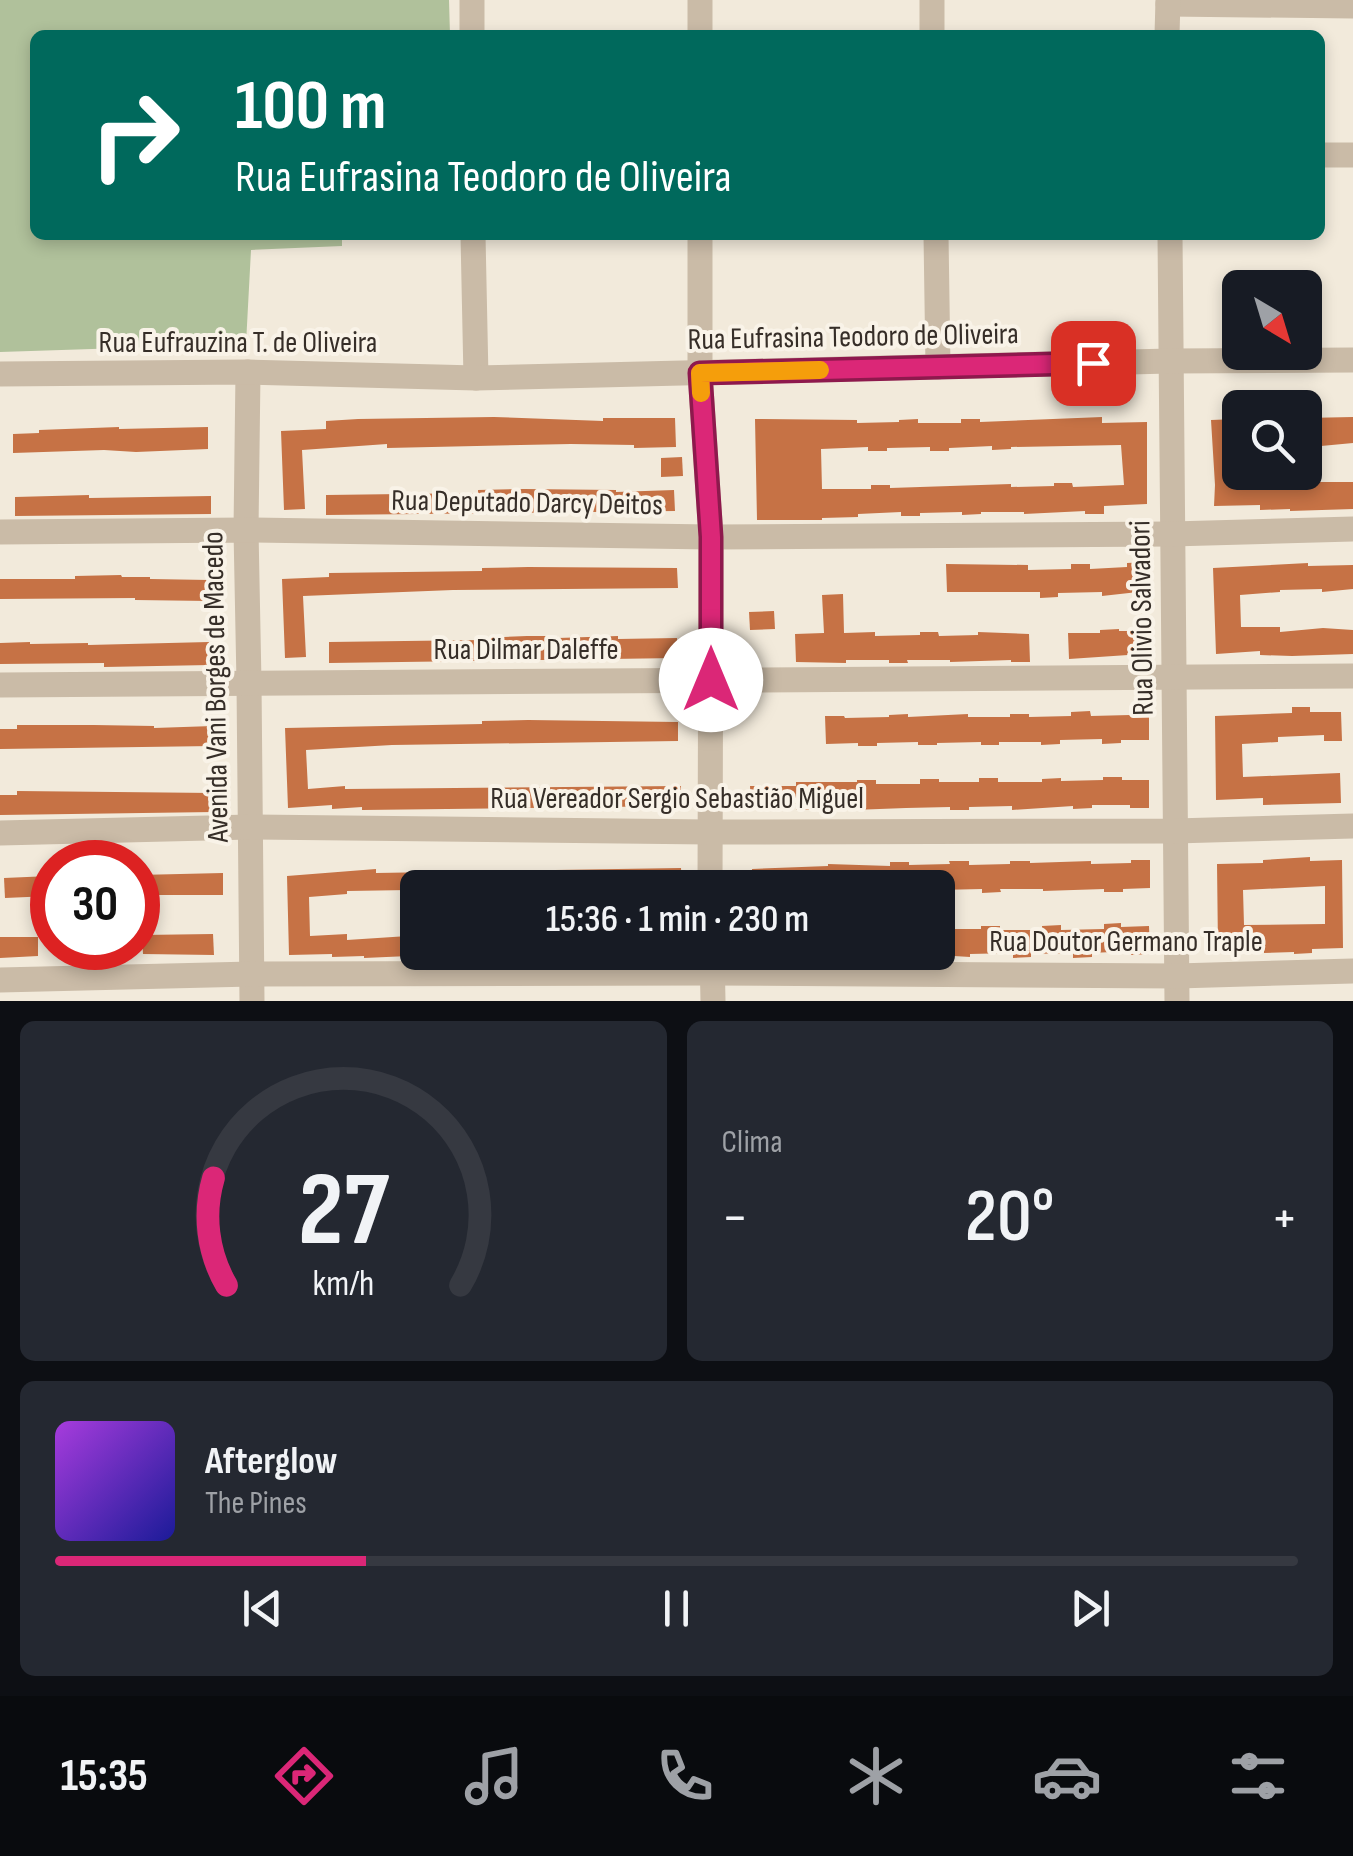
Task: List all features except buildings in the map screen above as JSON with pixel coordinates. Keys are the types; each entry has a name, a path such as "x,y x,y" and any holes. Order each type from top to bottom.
{"street":[{"path":"472,0 472,30"},
{"path":"700,0 700,30"},
{"path":"932,0 932,30"},
{"path":"1167,30 1168,2 1353,6"},
{"path":"1325,155 1353,154"},
{"path":"473,240 476,378"},
{"path":"700,240 700,373 711,537 710,870"},
{"path":"936,240 938,367"},
{"name":"Rua Olivio Salvadori","path":"1170,240 1177,989"},
{"name":"Rua Eufrasina Teodoro de Oliveira","path":"476,378 1353,360"},
{"name":"Rua Eufrauzina T. de Oliveira","path":"0,374 248,372 476,378"},
{"name":"Avenida Vani Borges de Macedo","path":"248,372 246,530 252,1001"},
{"name":"Rua Deputado Darcy Deitos","path":"0,532 246,530 711,537 1353,529"},
{"name":"Rua Dilmar Daleffe","path":"0,684 1353,676"},
{"name":"Rua Vereador Sergio Sebastião Miguel","path":"0,834 250,827 709,832 1175,831 1353,826"},
{"name":"Rua Doutor Germano Traple","path":"0,980 405,970"},
{"path":"712,970 713,1001"},
{"name":"Rua Doutor Germano Traple","path":"850,970 1177,989 1353,971"}],"green space":[{"path":"0,0 449,0 450,30 30,30 30,240 342,240 342,246 251,250 246,344 0,352"}],"slow traffic":[{"path":"701,393 700,373 820,370"}],"route":[{"path":"711,680 711,537 700,373 1093,363"}]}
